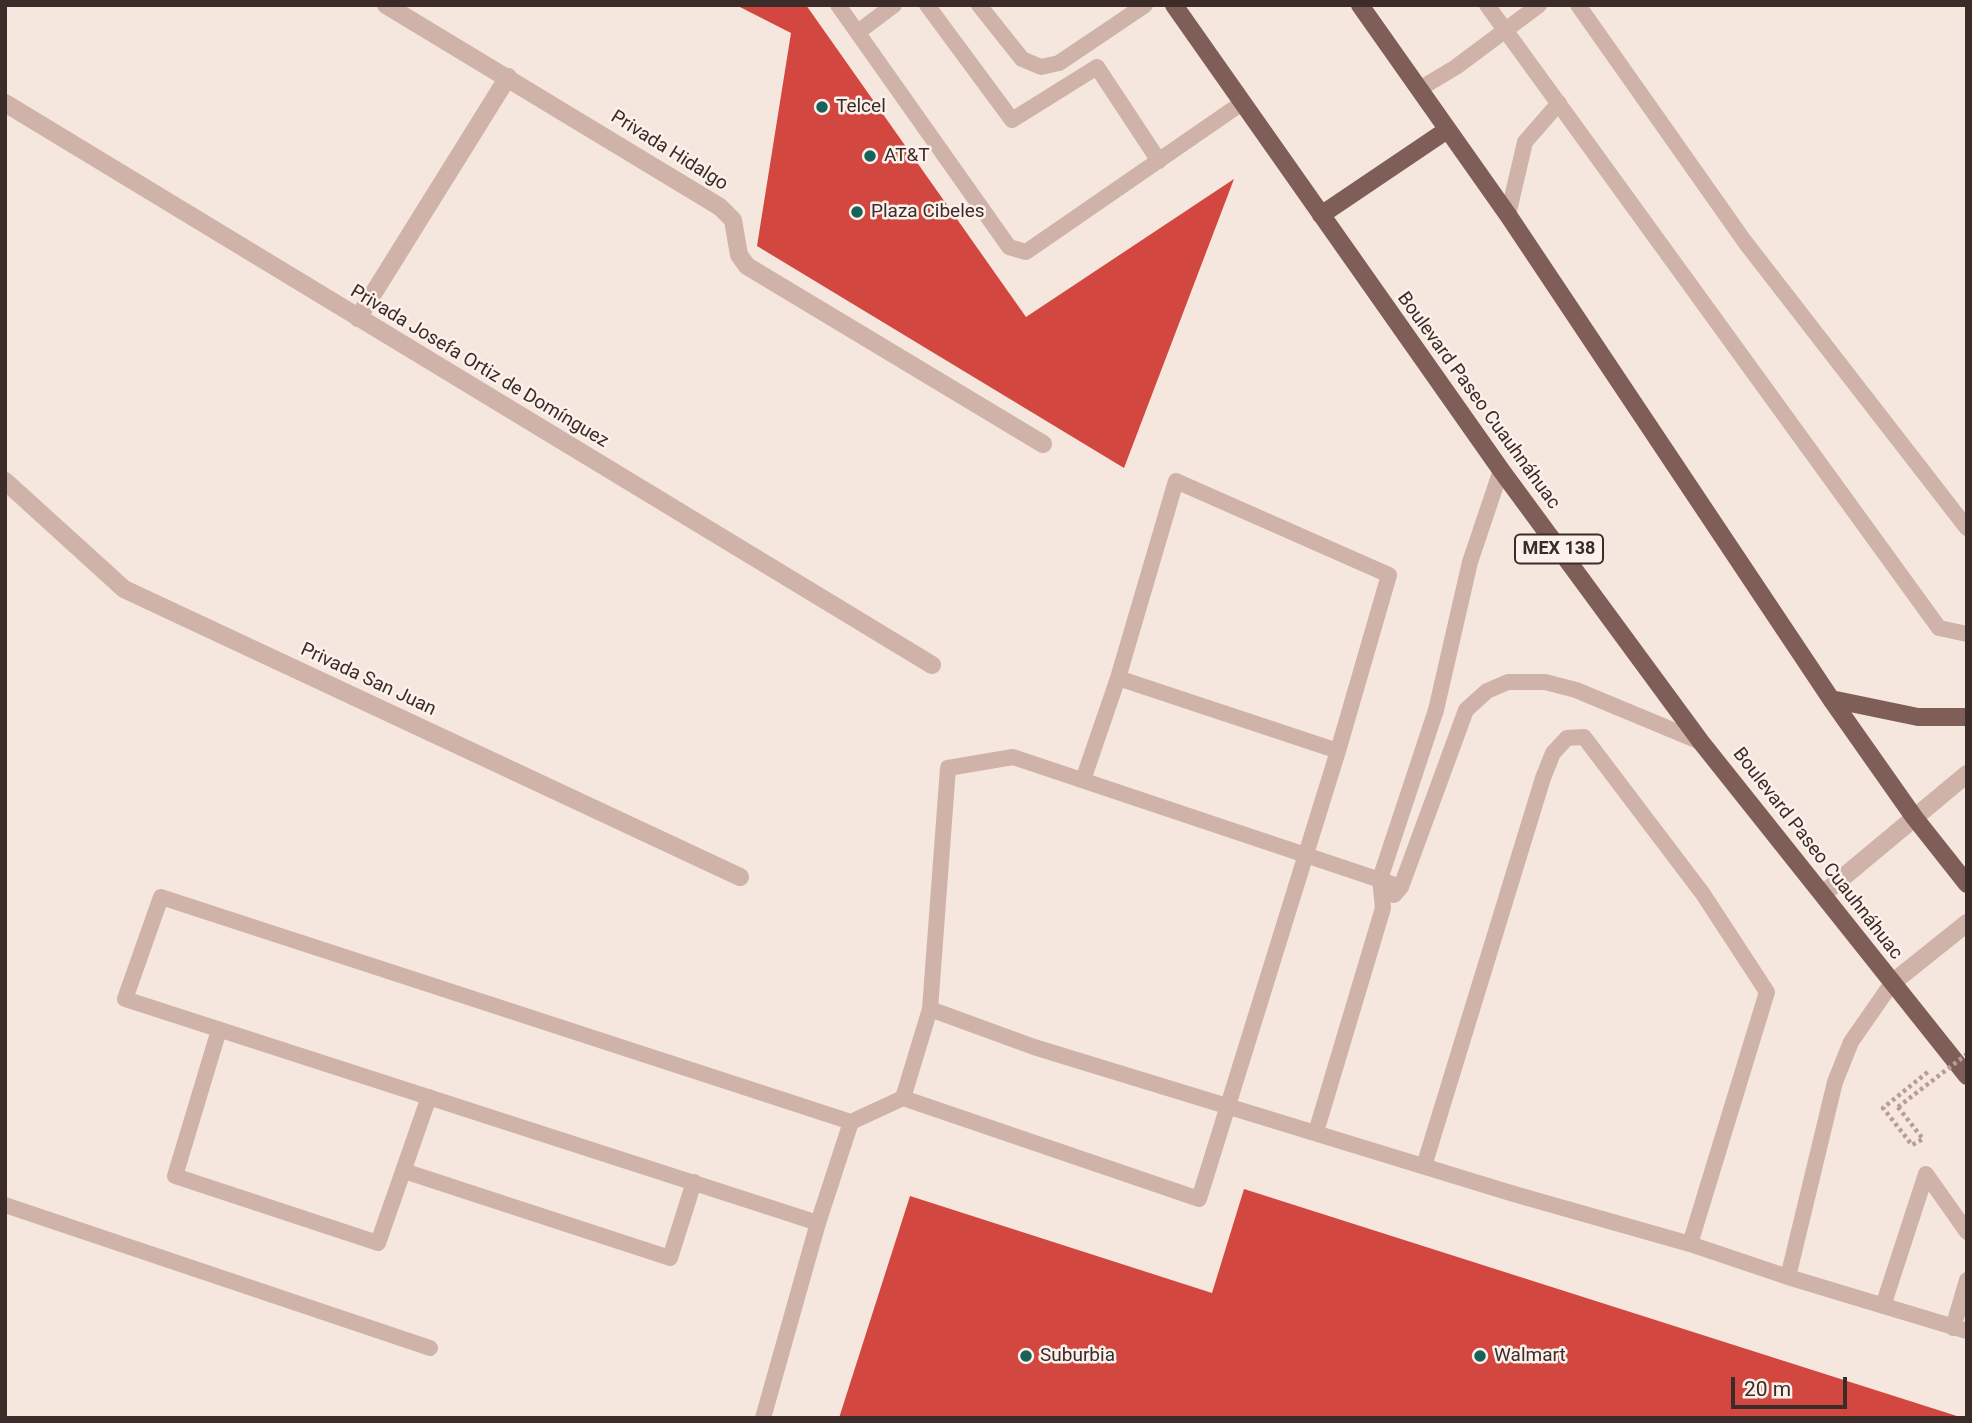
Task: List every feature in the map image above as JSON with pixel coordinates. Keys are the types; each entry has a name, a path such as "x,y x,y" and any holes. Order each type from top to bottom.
{"main road":[{"name":"Boulevard Paseo Cuauhnáhuac","path":"1174,5 1501,470 1701,741 1892,983 1959,1054 1967,1076"},
{"path":"1360,5 1508,215 1831,699 1914,817 1967,884"},
{"path":"1321,215 1447,130"},
{"path":"1831,699 1918,717 1967,717"}],"street":[{"name":"Privada Hidalgo","path":"386,5 725,211 733,220 742,261 753,270 1043,444"},
{"path":"358,318 508,77"},
{"name":"Privada Josefa Ortiz de Domínguez","path":"5,103 932,666"},
{"name":"Privada San Juan","path":"5,481 124,589 740,877"},
{"path":"1823,894 1967,774"},
{"path":"1892,983 1967,923"}],"lane":[{"path":"838,5 1009,247 1026,252 1242,103"},
{"path":"858,32 894,5"},
{"path":"927,5 1012,120 1097,67 1158,161"},
{"path":"979,5 1022,60 1041,67 1059,63 1146,5"},
{"path":"1487,5 1939,628 1967,634"},
{"path":"1421,88 1539,5"},
{"path":"1578,5 1745,242 1967,528"},
{"path":"1508,215 1525,142 1559,103"},
{"path":"1316,1132 1383,908 1380,879 1436,710 1469,562 1501,470"},
{"path":"818,1223 125,999 161,897 851,1122 902,1098 1199,1199 1338,751 1389,575 1176,481 1118,678 1083,780"},
{"path":"1118,678 1338,751"},
{"path":"1383,908 1401,887 1466,710 1487,691 1508,682 1545,681 1576,690 1701,741"},
{"path":"1424,1166 1543,778 1553,753 1567,738 1584,737 1703,894 1767,992 1690,1244"},
{"path":"902,1098 930,1009 948,768 1013,757 1401,887"},
{"path":"1788,1277 1835,1082 1852,1042 1892,983"},
{"path":"930,1009 1034,1046 1424,1166 1690,1244 1960,1329 1967,1280"},
{"path":"219,1030 175,1176 378,1242 429,1097"},
{"path":"763,1418 818,1223 851,1122"},
{"path":"404,1171 670,1258 694,1182"},
{"path":"1883,1306 1926,1174 1967,1232"},
{"path":"5,1205 430,1348"}],"path":[{"path":"1959,1054 1898,1107 1923,1139 1912,1146 1882,1108 1959,1054"}],"building":[{"name":"Plaza Cibeles","path":"736,5 806,5 1026,317 1234,179 1124,468 757,246 791,33"},
{"name":"Walmart","path":"1244,1189 1960,1418 839,1418 910,1196 1212,1293"}],"place":[{"name":"Telcel","path":"822,107"},
{"name":"AT&T","path":"870,156"},
{"name":"Plaza Cibeles","path":"857,212"},
{"name":"Suburbia","path":"1026,1356"},
{"name":"Walmart","path":"1480,1356"}]}
